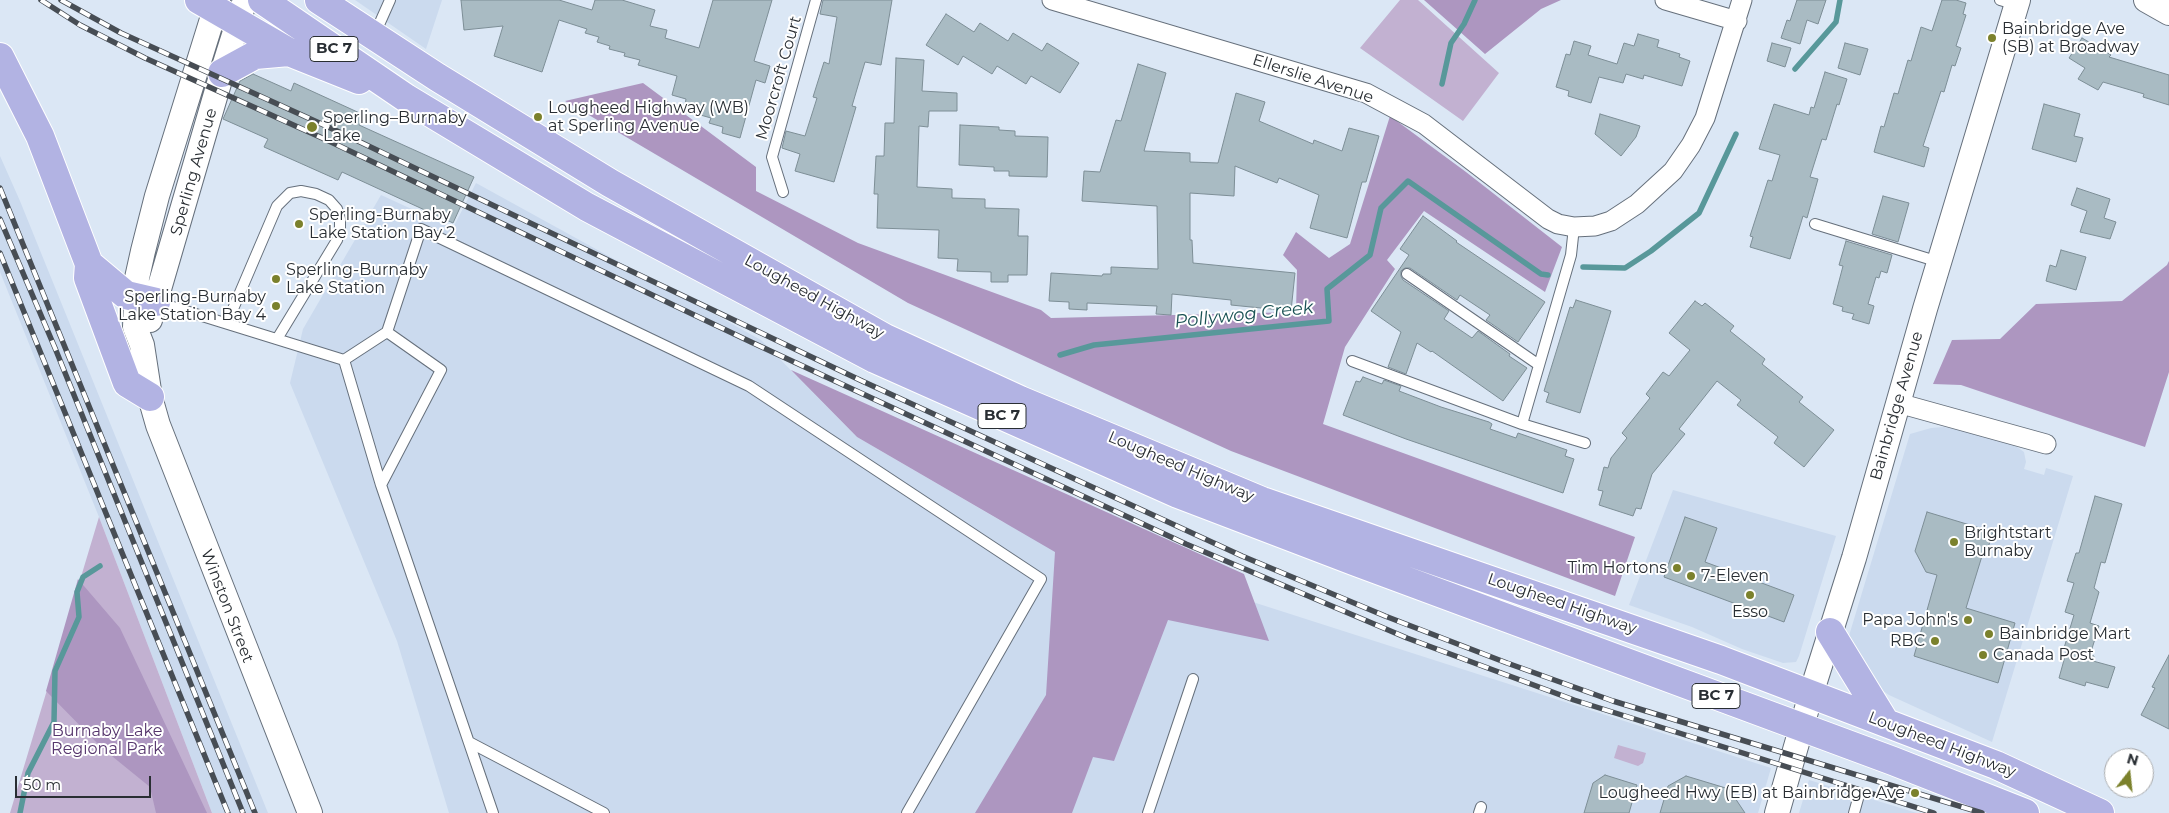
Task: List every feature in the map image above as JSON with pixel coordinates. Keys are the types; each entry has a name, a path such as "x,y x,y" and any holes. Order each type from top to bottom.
{"main road":[{"name":"Lougheed Highway","path":"262,0 406,98 587,207 875,359 1178,494 1801,728 1902,764 2025,813"},
{"name":"Lougheed Highway","path":"319,0 553,150 618,188 885,338 1011,396 1262,501 1645,633 1811,694 1996,765 2100,813"},
{"path":"211,3 241,11 289,52 406,98"},
{"path":"222,73 255,55 289,52"},
{"path":"0,57 40,136 89,264 88,278 127,383 150,397"},
{"path":"89,264 126,295 146,300"},
{"path":"1830,632 1885,722"}],"street":[{"name":"Ellerslie Avenue","path":"1052,0 1366,93 1424,124 1548,219 1558,224 1574,227 1595,226 1611,221 1637,204 1673,170 1691,145 1706,118 1742,0"},
{"path":"1666,0 1737,21"},
{"path":"2146,0 2169,13"},
{"name":"Bainbridge Avenue","path":"1777,813 1811,694 1854,558 2012,2"},
{"name":"Sperling Avenue","path":"146,300 137,278 157,196 211,3"},
{"name":"Sperling Avenue","path":"150,397 142,345 135,327 146,300 241,11"},
{"name":"Winston Street","path":"150,397 178,481 310,813"},
{"path":"1898,403 2046,444"}],"lane":[{"path":"374,36 390,0"},
{"name":"Moorcroft Court","path":"783,192 772,157 816,0"},
{"path":"227,322 277,206 290,193 301,191 316,194 329,200 337,208 340,230 337,240 278,338"},
{"path":"1815,224 1939,262"},
{"path":"1522,424 1571,254 1574,227"},
{"path":"344,360 387,332 421,229 749,386 1041,580 907,813"},
{"path":"1407,274 1539,365"},
{"path":"146,300 227,322 344,360"},
{"path":"381,485 441,370 387,332"},
{"path":"344,360 381,485 493,813"},
{"path":"1352,361 1522,424 1585,443"},
{"path":"1148,813 1193,679"},
{"path":"469,742 604,813"},
{"path":"1854,813 1858,795"}],"shaded area":[{"path":"355,0 442,0 426,49"},
{"path":"0,156 20,201 268,813 212,813 99,517 0,272"},
{"path":"476,183 761,340 857,437 1003,522 1771,768 1758,813 449,813 397,641 290,383 303,329 381,195 453,228"},
{"path":"1943,427 1968,431 2014,445 2024,452 2026,462 2024,469 2044,475 2046,468 2073,476 1992,742 1889,695 1879,688 1848,639 1910,434 1931,428"},
{"path":"1673,490 1836,536 1796,662 1783,663 1742,649 1692,627 1629,605"},
{"path":"1809,780 1917,813 1799,813"}],"green space":[{"path":"1400,0 1418,0 1499,73 1463,121 1360,48"},
{"path":"1424,0 1561,0 1541,9 1485,54"},
{"path":"643,83 756,167 756,191 858,243 1041,310 1051,318 1296,312 1297,270 1283,255 1296,232 1329,258 1350,244 1390,116 1562,247 1545,292 1424,211 1387,260 1395,269 1345,347 1323,424 1635,537 1615,596 1231,451 908,303 565,101"},
{"path":"2169,261 2169,372 2145,447 1961,385 1933,384 1952,340 2000,339 2036,304 2122,301 2167,265"},
{"path":"791,370 1244,574 1269,641 1168,620 1114,761 1093,757 1072,813 975,813 1046,695 1055,552 857,437"},
{"name":"Burnaby Lake Regional Park","path":"99,517 212,813 10,813"},
{"path":"78,579 120,628 207,813 156,813 150,787 102,748 46,691"},
{"path":"1618,745 1646,753 1643,763 1638,766 1614,758"}],"building":[{"path":"461,0 559,0 592,10 595,0 622,0 655,10 650,26 667,30 665,38 699,48 713,0 772,0 754,61 770,66 765,83 756,80 740,138 722,133 723,127 709,123 711,118 697,114 699,109 685,105 686,99 672,95 677,76 638,65 640,60 624,56 625,53 609,49 610,46 597,42 599,37 585,33 587,29 559,20 542,72 494,56 503,26 464,30"},
{"path":"823,0 892,0 881,65 865,62 852,106 856,107 834,182 795,171 800,154 782,148 786,131 805,136 817,98 813,97 824,62 829,64 837,17 820,14"},
{"path":"1797,0 1826,0 1818,24 1807,20 1800,44 1781,38 1787,20 1790,21"},
{"path":"1942,0 1956,0 1966,3 1963,14 1966,15 1956,46 1961,48 1955,66 1952,65 1944,92 1941,91 1923,146 1929,148 1924,167 1874,152 1881,126 1884,127 1894,93 1898,94 1908,60 1911,61 1921,27 1932,31"},
{"path":"946,14 974,32 980,23 1008,41 1013,33 1042,51 1047,43 1079,63 1060,93 1031,76 1026,84 997,66 992,74 963,56 958,65 926,45"},
{"path":"1638,34 1659,40 1657,47 1680,54 1679,57 1690,61 1682,86 1644,75 1643,79 1626,74 1623,83 1599,77 1591,103 1568,96 1569,91 1556,87 1566,54 1570,55 1574,41 1591,46 1588,55 1617,64 1624,43 1634,46"},
{"path":"2082,38 2111,55 2109,57 2169,75 2169,105 2143,97 2144,94 2103,82 2098,90 2078,79 2085,68 2069,58"},
{"path":"1772,43 1791,48 1785,67 1767,61"},
{"path":"1845,43 1868,49 1860,75 1838,68"},
{"path":"896,58 924,60 922,91 957,93 957,111 929,111 928,127 919,126 917,187 952,189 952,198 985,199 985,208 1019,209 1018,236 1028,236 1027,275 1008,275 1008,282 991,282 991,272 957,271 958,259 938,258 939,230 877,228 878,194 874,194 876,156 884,156 885,123 894,123"},
{"path":"1138,64 1166,73 1144,151 1190,153 1190,162 1218,163 1236,93 1265,102 1259,121 1313,144 1314,140 1342,151 1349,128 1379,136 1366,182 1362,182 1347,238 1310,228 1319,195 1279,178 1277,183 1235,166 1234,196 1190,193 1190,240 1192,240 1193,263 1295,273 1291,311 1231,305 1231,300 1172,294 1171,315 1156,314 1157,306 1087,303 1087,310 1069,309 1069,302 1049,301 1051,273 1102,276 1103,274 1111,274 1111,267 1158,269 1157,206 1082,201 1084,171 1100,172 1116,120 1121,121"},
{"path":"1825,72 1847,79 1826,140 1822,139 1810,177 1818,179 1807,218 1803,216 1790,259 1750,247 1753,237 1750,236 1768,180 1772,181 1780,155 1759,149 1774,104 1809,115 1811,107 1814,108"},
{"path":"253,74 291,91 294,83 364,115 359,125 474,177 453,223 342,172 338,180 264,147 268,139 223,119 240,81"},
{"path":"2044,104 2080,114 2074,136 2083,138 2076,162 2032,149"},
{"path":"1600,114 1640,126 1636,137 1621,156 1595,134"},
{"path":"960,125 999,127 999,130 1015,131 1015,136 1048,137 1047,177 1009,176 1009,171 994,171 994,167 959,165"},
{"path":"2077,188 2110,199 2104,218 2116,222 2110,239 2080,232 2087,211 2071,205"},
{"path":"1883,196 1909,203 1898,242 1872,234"},
{"path":"1423,216 1456,242 1545,302 1518,342 1486,320 1490,315 1460,295 1457,300 1410,268 1405,268 1401,271 1403,280 1449,311 1444,319 1472,338 1478,331 1527,368 1503,401 1432,351 1417,343 1406,374 1388,367 1401,332 1371,311 1409,255 1400,249"},
{"path":"1846,241 1892,255 1887,273 1881,271 1879,278 1876,277 1868,304 1874,306 1869,324 1852,319 1854,314 1842,311 1843,307 1833,304 1843,266 1839,265"},
{"path":"2061,250 2086,257 2076,290 2046,281 2050,265 2056,267"},
{"path":"1576,300 1611,311 1580,413 1546,402 1549,393 1544,391 1570,307 1573,308"},
{"path":"1695,301 1702,306 1705,303 1734,326 1730,331 1765,359 1762,364 1803,397 1799,402 1834,430 1804,467 1774,443 1778,437 1737,405 1741,400 1717,381 1679,429 1685,434 1652,474 1641,509 1636,508 1633,516 1599,505 1603,491 1598,490 1604,467 1608,468 1611,458 1627,438 1622,433 1650,398 1646,394 1663,372 1669,376 1690,350 1669,333"},
{"path":"1363,377 1382,384 1384,380 1401,386 1399,391 1489,422 1492,424 1490,429 1516,438 1518,433 1567,450 1565,456 1574,459 1563,493 1406,439 1343,415 1356,381 1360,382"},
{"path":"2095,496 2122,504 2105,563 2101,562 2094,588 2099,592 2090,623 2099,626 2090,655 2094,656 2093,661 2115,667 2108,688 2086,682 2085,686 2059,678 2067,649 2064,648 2074,615 2065,612 2074,583 2067,581 2076,553 2079,553"},
{"path":"1927,512 1993,532 1985,557 1982,556 1966,608 2015,623 1998,683 1914,656 1937,575 1926,572 1915,551"},
{"path":"1685,517 1717,528 1705,562 1794,595 1784,622 1664,577"},
{"path":"2169,655 2169,729 2141,715 2155,688 2152,687"},
{"path":"1605,775 1637,785 1629,813 1584,813 1593,783"},
{"path":"1686,776 1729,789 1745,813 1660,813 1668,786"}],"waterway":[{"path":"1442,84 1451,43 1464,24 1475,0"},
{"name":"Pollywog Creek","path":"1795,69 1836,22 1840,0"},
{"name":"Pollywog Creek","path":"1583,267 1625,268 1651,251 1699,213 1736,134"},
{"name":"Pollywog Creek","path":"1060,355 1094,345 1329,321 1327,289 1370,255 1381,208 1408,181 1541,274 1548,275"},
{"path":"20,813 28,773 54,722 55,671 79,617 77,592 83,577 100,566"}],"railway":[{"path":"41,0 80,25 145,58 331,142 751,342 1186,544 1407,638 1574,700 1934,813"},
{"path":"61,0 121,33 337,131 862,381 1242,556 1385,616 1613,701 1982,813"},
{"path":"0,188 255,813"},
{"path":"0,219 55,348 243,813"},
{"path":"0,253 228,813"}],"place":[{"name":"Bainbridge Ave (SB) at Broadway","path":"1992,38"},
{"name":"Lougheed Highway (WB) at Sperling Avenue","path":"538,117"},
{"name":"Sperling–Burnaby Lake","path":"312,127"},
{"name":"Sperling-Burnaby Lake Station Bay 2","path":"299,224"},
{"name":"Sperling-Burnaby Lake Station","path":"276,279"},
{"name":"Sperling-Burnaby Lake Station Bay 4","path":"276,306"},
{"name":"Brightstart Burnaby","path":"1954,542"},
{"name":"Tim Hortons","path":"1677,568"},
{"name":"7-Eleven","path":"1691,576"},
{"name":"Esso","path":"1750,595"},
{"name":"Papa John's","path":"1968,620"},
{"name":"Bainbridge Mart","path":"1989,634"},
{"name":"RBC","path":"1935,641"},
{"name":"Canada Post","path":"1983,655"},
{"name":"Lougheed Hwy (EB) at Bainbridge Ave","path":"1915,793"}]}
